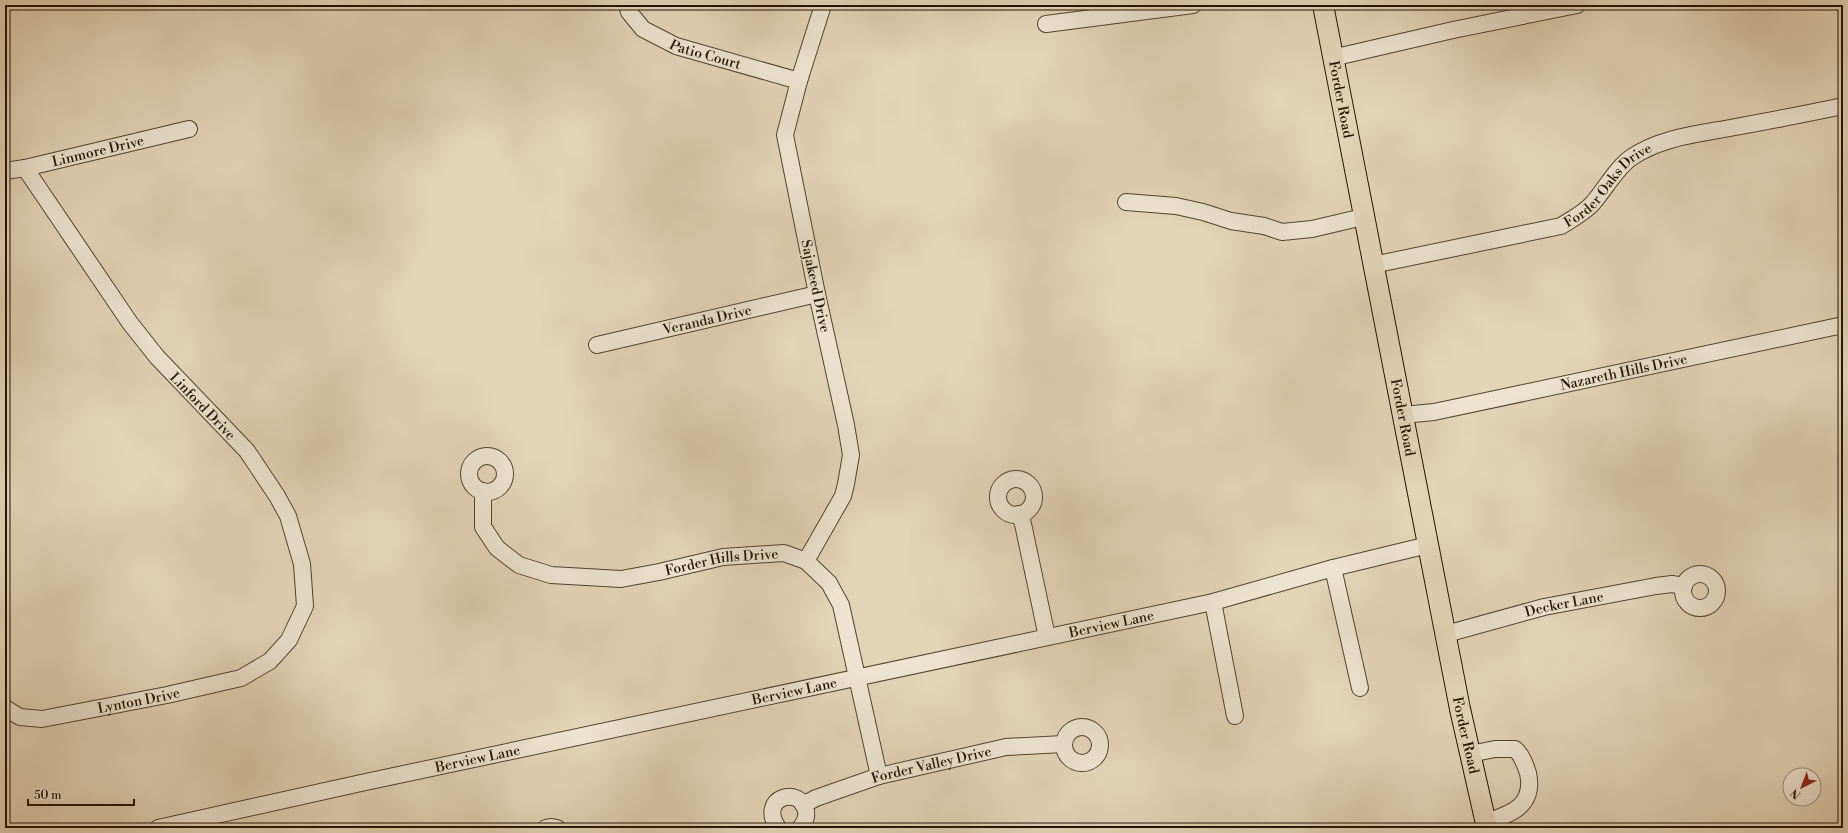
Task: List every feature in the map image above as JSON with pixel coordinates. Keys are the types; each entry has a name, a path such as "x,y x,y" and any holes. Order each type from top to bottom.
{"main road":[{"name":"Forder Road","path":"1322,5 1428,545 1470,754 1486,825"}],"street":[{"name":"Patio Court","path":"626,5 629,12 643,29 676,46 799,80"},
{"name":"Sajakeed Drive","path":"806,561 843,496 851,455 846,425 784,136 799,80 823,5"},
{"path":"1046,24 1193,5"},
{"path":"1332,58 1453,30 1577,5"},
{"name":"Forder Oaks Drive","path":"1373,265 1561,226 1580,215 1593,203 1630,158 1644,149 1690,136 1843,106"},
{"name":"Linmore Drive","path":"5,171 25,168 190,129"},
{"name":"Linford Drive","path":"25,168 130,323 157,357 246,450 277,496 288,516 302,564 305,606 289,640 270,661"},
{"path":"1126,202 1176,206 1203,212 1231,221 1264,226 1282,232 1312,229 1363,217"},
{"name":"Veranda Drive","path":"597,345 817,294"},
{"name":"Nazareth Hills Drive","path":"1403,415 1434,412 1843,325"},
{"name":"Forder Hills Drive","path":"483,491 483,527 497,548 519,565 551,575 621,579 659,572 723,556 784,553 806,561 829,583 841,605 879,776"},
{"path":"1019,514 1023,524 1047,637"},
{"name":"Berview Lane","path":"158,828 361,783 1213,602 1333,568 1428,545"},
{"path":"1333,568 1360,688"},
{"name":"Decker Lane","path":"1446,634 1544,607 1656,586 1672,584 1684,586"},
{"path":"1213,602 1235,716"},
{"name":"Lynton Drive","path":"5,708 20,717 42,719 213,685 241,678 270,661"},
{"name":"Forder Valley Drive","path":"803,805 816,798 879,776 1006,747 1064,744"},
{"path":"1470,754 1494,749 1515,748 1520,753 1530,783 1525,799 1509,814 1486,825"},
{"path":"778,828 772,820 771,814 773,807 779,800 788,797 794,797 803,805 807,815 804,824 800,828"},
{"path":"546,828 552,826 557,828"}]}
